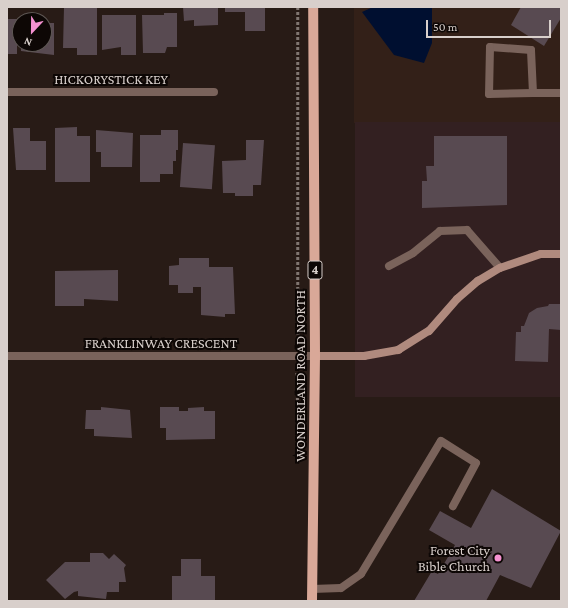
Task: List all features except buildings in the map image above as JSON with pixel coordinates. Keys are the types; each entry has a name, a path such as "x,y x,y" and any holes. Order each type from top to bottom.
{"main road":[{"name":"WONDERLAND ROAD NORTH","path":"312,7 315,356 312,601"}],"street":[{"path":"533,93 531,50 490,47 489,94 533,93 561,92"},
{"name":"HICKORYSTICK KEY","path":"7,92 214,92"},
{"path":"388,266 413,253 440,231 467,230 500,268"},
{"path":"315,356 364,356 398,350 429,331 462,295 478,281 500,268 541,254 561,254"},
{"name":"FRANKLINWAY CRESCENT","path":"7,356 315,356"},
{"path":"312,589 341,588 360,574 441,441 476,464 453,506"}],"path":[{"path":"298,7 299,458"}],"shaded area":[{"path":"354,7 561,7 561,123 354,123"},
{"path":"355,122 561,122 561,397 355,397"}],"water":[{"path":"373,7 432,7 432,43 424,63 394,55 362,12"}],"place":[{"name":"Forest City Bible Church","path":"498,558"}]}
